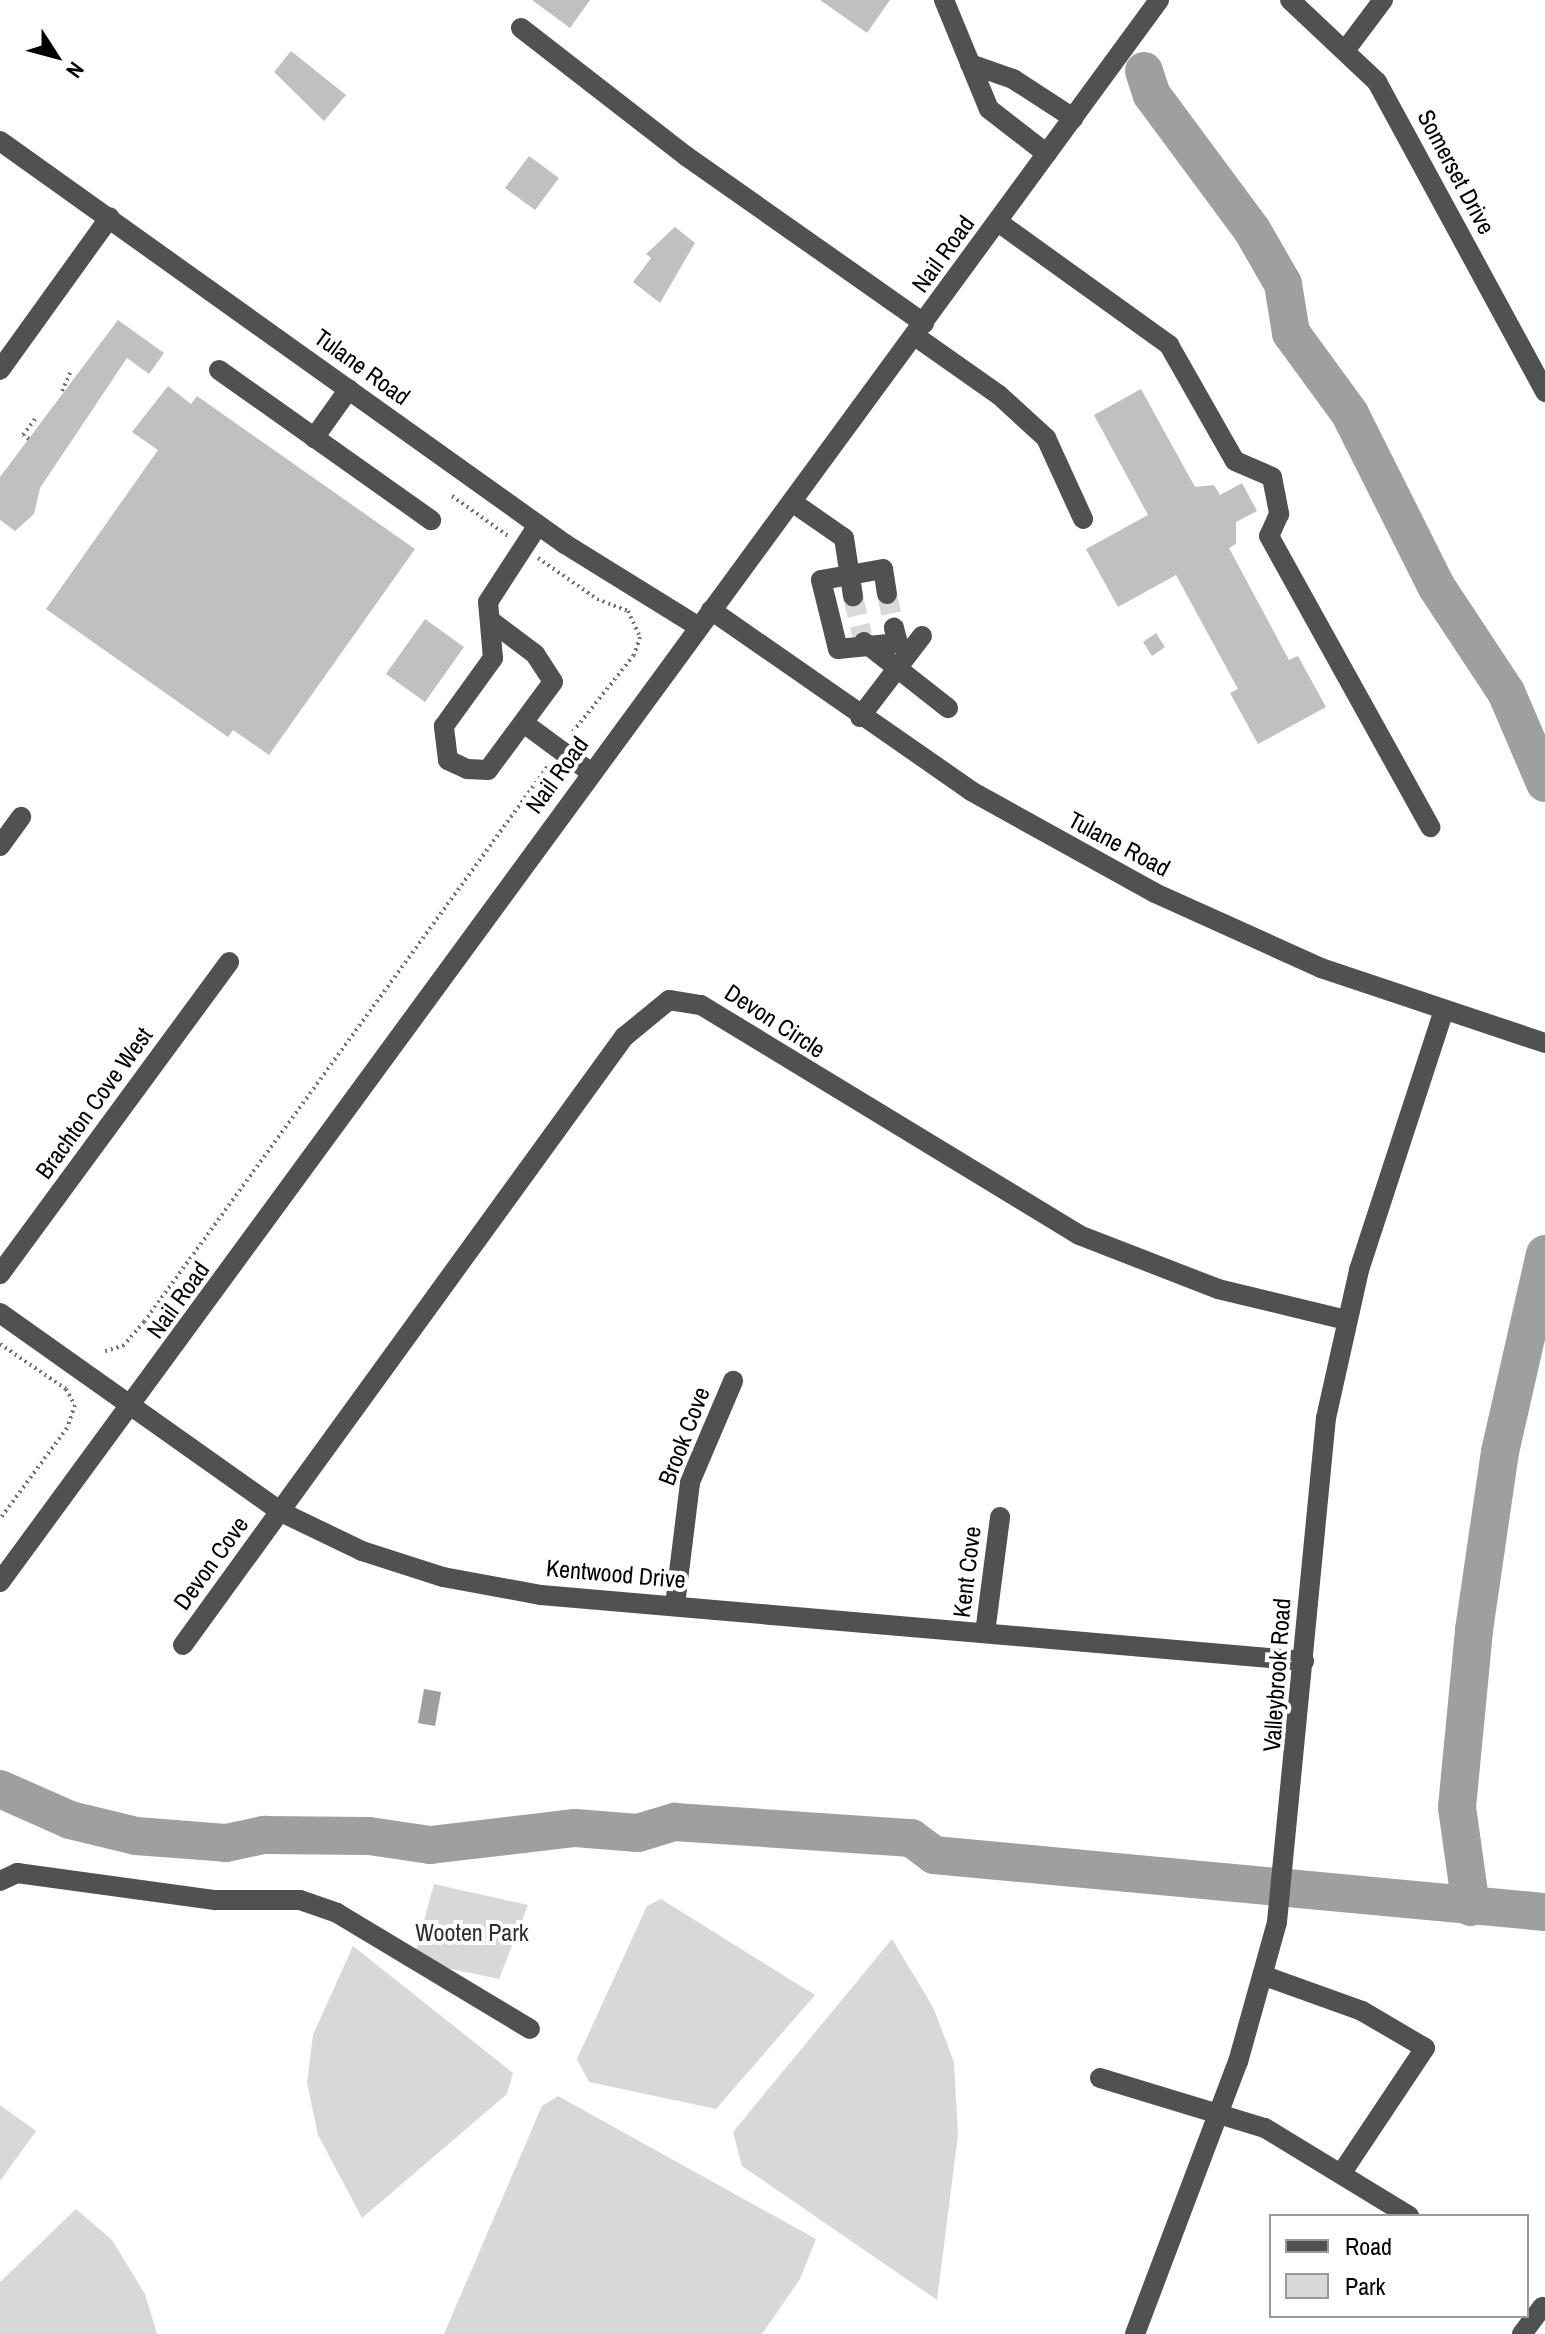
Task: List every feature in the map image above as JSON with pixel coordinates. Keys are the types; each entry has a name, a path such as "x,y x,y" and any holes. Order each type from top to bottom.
{"street":[{"path":"944,0 989,109 1047,154"},
{"name":"Nail Road","path":"0,1582 132,1407 590,772 920,330 1159,0"},
{"name":"Somerset Drive","path":"1290,0 1347,48 1377,82 1545,392"},
{"path":"1347,48 1383,0"},
{"path":"521,28 686,156 920,330 999,395 1046,438 1083,519"},
{"path":"970,64 1013,79 1073,118"},
{"name":"Tulane Road","path":"0,141 538,525 705,618 971,791 1155,893 1321,968 1443,1013 1545,1043"},
{"path":"0,370 110,217"},
{"path":"998,222 1169,345 1235,461 1272,477 1279,514 1269,536 1430,827"},
{"path":"219,370 431,520"},
{"path":"314,438 349,389"},
{"path":"792,502 844,538 851,586"},
{"path":"491,621 551,670 553,682 525,724 488,770 448,760 442,747 444,726 493,658 488,602 538,525"},
{"path":"887,594 883,569 851,586 821,580 838,649 864,641 898,643 894,628"},
{"path":"860,717 922,636"},
{"path":"864,641 896,670 948,708"},
{"path":"525,724 590,772"},
{"path":"0,846 21,817"},
{"name":"Brachton Cove West","path":"0,1274 229,962"},
{"name":"Devon Circle","path":"281,1512 624,1037 669,1000 701,1005 1079,1235 1218,1289 1346,1320"},
{"name":"Valleybrook Road","path":"1135,2334 1220,2108 1265,1976 1277,1922 1289,1840 1326,1418 1346,1320 1443,1013"},
{"name":"Kentwood Drive","path":"0,1313 281,1512 362,1551 443,1577 541,1595 1304,1661"},
{"name":"Brook Cove","path":"675,1605 690,1482 733,1381"},
{"name":"Devon Cove","path":"183,1645 281,1512"},
{"name":"Kent Cove","path":"985,1633 1000,1517"},
{"path":"0,1881 17,1873 215,1900 300,1900 337,1913 530,2029"},
{"path":"1265,1976 1362,2011 1425,2048 1343,2171"},
{"path":"1100,2078 1220,2108 1343,2171 1406,2214"},
{"path":"1522,2334 1538,2304"}],"path":[{"path":"62,391 70,373"},
{"path":"29,439 23,435 35,419"},
{"path":"105,1351 123,1346 144,1322 559,750 634,655 640,637 628,611 597,599 452,496"},
{"path":"0,1344 66,1389 75,1405 67,1428 0,1519"}],"green space":[{"name":"Wooten Park","path":"434,1884 528,1905 499,1979 413,1961"},
{"path":"661,1899 815,1995 716,2109 589,2082 577,2059 647,1906"},
{"path":"892,1939 933,2007 954,2062 958,2135 937,2300 742,2166 733,2132"},
{"path":"353,1946 513,2073 507,2094 362,2218 318,2135 307,2083 313,2035"},
{"path":"558,2096 816,2239 800,2279 762,2334 444,2334 542,2106"},
{"path":"0,2105 36,2131 0,2181"},
{"path":"76,2209 112,2240 145,2294 157,2334 0,2334 0,2282"}],"shaded area":[{"path":"424,1689 441,1692 435,1726 418,1723"}],"building":[{"path":"532,0 590,0 570,28"},
{"path":"820,0 890,0 867,33"},
{"path":"291,51 346,95 324,121 274,72"},
{"path":"529,156 559,178 535,210 505,188"},
{"path":"675,227 695,243 660,303 633,282 651,258 646,254"},
{"path":"118,320 164,353 149,374 127,358 40,488 34,514 15,531 0,520 0,477"},
{"path":"168,386 191,404 197,396 415,549 269,755 233,730 228,737 46,609 158,450 132,432"},
{"path":"1141,389 1195,487 1214,485 1220,495 1242,483 1257,511 1236,522 1236,544 1229,548 1289,660 1298,656 1326,707 1258,744 1230,693 1238,689 1176,575 1118,607 1086,549 1148,515 1094,415"},
{"path":"425,619 464,647 425,702 386,674"},
{"path":"1156,633 1165,647 1152,656 1143,642"}],"waterway":[{"path":"1144,71 1152,95 1252,230 1283,284 1291,333 1350,414 1436,586 1506,692 1545,783"},
{"path":"1471,1907 1457,1807 1474,1630 1500,1452 1545,1254"},
{"path":"0,1789 70,1820 136,1836 226,1843 265,1835 369,1836 430,1845 575,1828 638,1833 675,1822 911,1838 934,1855 1545,1912"}],"tunnel":[{"path":"887,594 894,628"},
{"path":"853,596 862,635"}]}
